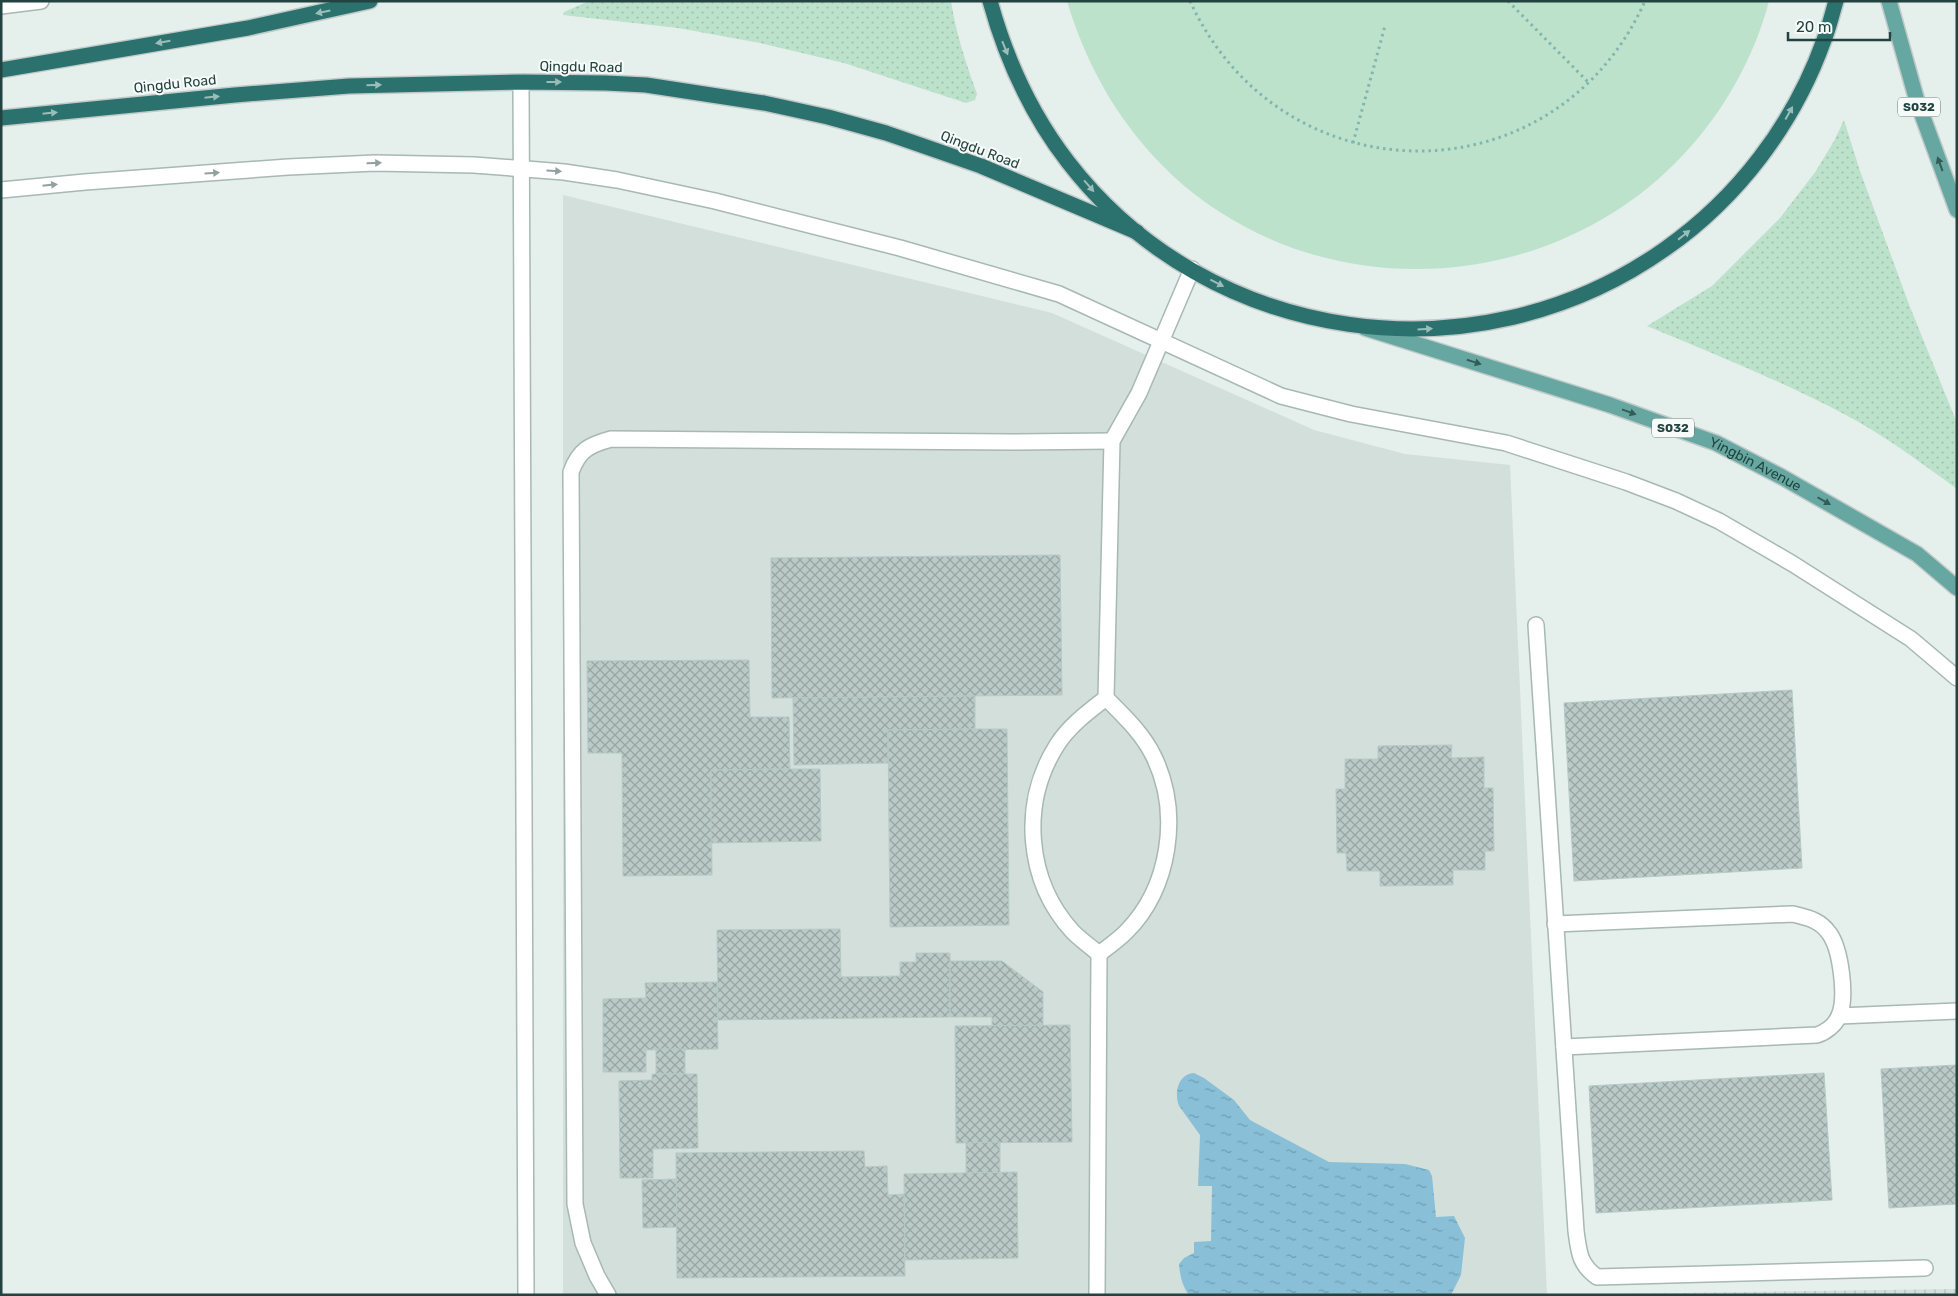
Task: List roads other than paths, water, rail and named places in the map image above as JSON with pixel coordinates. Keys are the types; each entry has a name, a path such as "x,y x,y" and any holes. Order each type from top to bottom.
{"highway":[{"path":"1,70 248,28 370,1"},
{"path":"990,1 999,33 1017,78 1041,122 1068,162 1101,199 1137,232 1192,269 1220,285 1265,304 1313,318 1361,327 1410,330 1460,327 1508,320 1564,302 1601,287 1644,264 1684,235 1714,210 1754,166 1782,127 1806,84 1825,39 1836,1"},
{"name":"Qingdu Road","path":"1,118 349,86 522,82 646,85 764,103 828,117 886,133 981,166 1137,232"}],"main road":[{"name":"S032","path":"1889,1 1917,101 1957,210"},
{"name":"Yingbin Avenue","path":"1361,327 1610,405 1716,443 1782,476 1917,554 1957,588"}],"street":[{"path":"1,6 41,1"},
{"path":"522,82 526,1295"},
{"path":"1,190 124,179 366,164 474,165 564,172 617,180 715,201 900,248 1059,294 1281,396 1351,414 1506,444 1626,482 1676,501 1719,521 1793,564 1911,639 1957,678"},
{"path":"1099,954 1126,932 1148,902 1163,868 1169,831 1166,793 1154,758 1134,726 1106,698 1112,441 1139,393 1192,269"},
{"path":"608,1295 597,1276 583,1243 575,1204 571,472 576,460 592,444 611,439 1112,441"},
{"path":"1536,625 1576,1231 1579,1254 1586,1269 1597,1277 1925,1268"},
{"path":"1099,954 1073,932 1053,905 1039,874 1032,841 1034,807 1042,775 1057,745 1079,718 1106,698"},
{"path":"1555,924 1793,914 1817,920 1830,933 1837,948 1840,967 1842,1000 1839,1016 1828,1031 1817,1036 1564,1047"},
{"path":"1097,1295 1099,954"},
{"path":"1839,1016 1957,1011"}],"water":[{"path":"1194,1073 1234,1100 1250,1120 1329,1162 1405,1164 1429,1170 1432,1176 1436,1217 1454,1216 1465,1238 1461,1275 1451,1295 1189,1295 1182,1280 1179,1264 1184,1258 1194,1253 1194,1242 1211,1241 1212,1186 1198,1186 1200,1135 1179,1106 1177,1096 1181,1080"}]}
